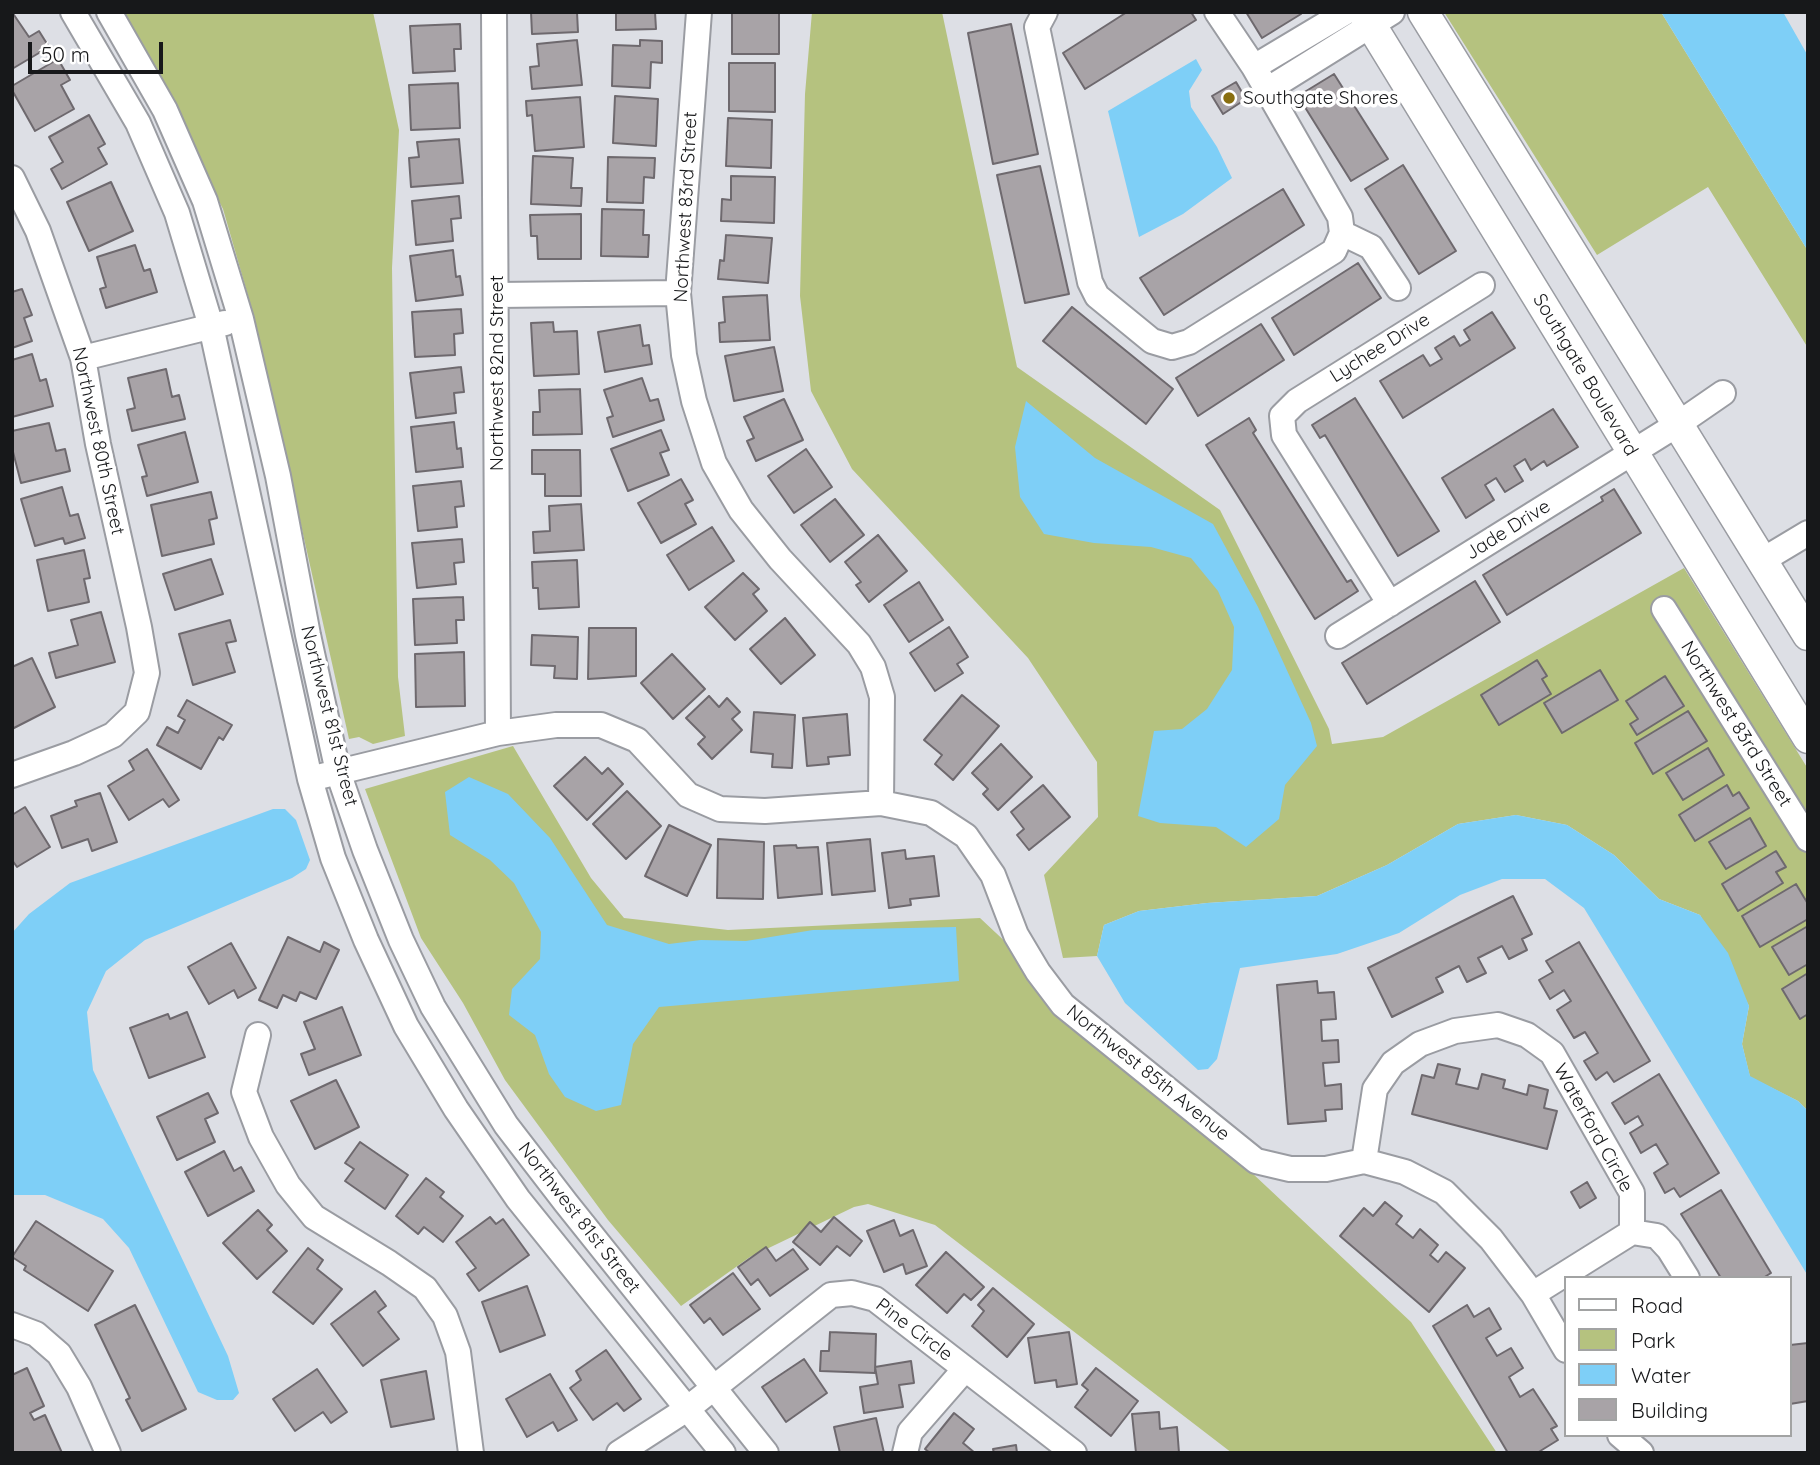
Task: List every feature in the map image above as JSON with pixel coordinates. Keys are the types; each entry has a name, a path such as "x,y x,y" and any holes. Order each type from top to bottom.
{"main road":[{"path":"1423,12 1808,635"},
{"name":"Southgate Boulevard","path":"1368,15 1808,738"}],"street":[{"name":"Northwest 81st Street","path":"73,12 138,123 177,213 211,326 310,779 333,858 366,940 406,1026 456,1109 518,1199 723,1453"},
{"name":"Northwest 81st Street","path":"109,12 165,110 205,201 241,319 278,476 308,635 338,772 365,850 401,940 433,1007 506,1125 766,1453"},
{"name":"Northwest 82nd Street","path":"494,12 498,733"},
{"name":"Northwest 83rd Street","path":"699,12 678,293 684,355 694,401 714,463 741,510 780,559 859,644 873,667 883,697 881,803"},
{"path":"1044,14 1037,27 1090,282 1097,296 1152,341 1172,347 1189,342 1334,251 1342,233 1340,217 1254,67 1217,12"},
{"path":"1254,67 1368,15"},
{"path":"1267,90 1368,15"},
{"name":"Northwest 80th Street","path":"12,178 38,231 83,358 98,444 147,673 137,712 113,735 74,754 12,775"},
{"path":"1342,233 1371,247 1398,288"},
{"name":"Lychee Drive","path":"1390,604 1284,435 1282,416 1297,401 1482,285"},
{"path":"496,295 678,293"},
{"path":"83,358 241,319"},
{"name":"Jade Drive","path":"1338,636 1678,424 1723,393"},
{"path":"1763,560 1808,533"},
{"name":"Northwest 83rd Street","path":"1664,609 1808,839"},
{"name":"Northwest 85th Avenue","path":"310,779 498,733 556,725 601,725 637,740 688,795 720,809 765,811 881,803 931,813 966,836 993,875 1016,935 1038,972 1063,1005 1256,1161 1290,1169 1326,1169 1364,1161"},
{"name":"Waterford Circle","path":"1364,1161 1375,1089 1393,1063 1419,1044 1455,1031 1498,1025 1527,1035 1552,1053 1632,1193 1632,1232"},
{"path":"258,1035 244,1092 261,1137 288,1185 314,1217 390,1263 425,1288 445,1316 458,1352 471,1453"},
{"path":"1364,1161 1405,1172 1444,1192 1491,1239 1533,1294 1564,1347"},
{"path":"1533,1294 1632,1232 1657,1236 1669,1249 1686,1276"},
{"name":"Pine Circle","path":"619,1453 687,1409 831,1295 852,1293 875,1299 1074,1453"},
{"path":"12,1325 36,1334 60,1354 79,1387 108,1453"},
{"path":"905,1453 910,1432 965,1369"},
{"path":"1622,1437 1641,1453"}],"green space":[{"path":"121,12 373,12 399,130 392,268 398,677 405,736 373,744 359,737 349,739 255,320 223,209"},
{"path":"812,12 942,12 1017,367 1220,510 1329,729 1332,744 1383,737 1684,568 1808,769 1808,1111 1798,1101 1750,1077 1742,1044 1749,1006 1700,915 1659,899 1614,855 1567,825 1516,815 1458,824 1387,865 1317,896 1207,903 1139,911 1104,925 1097,956 1063,958 1044,875 1098,817 1097,762 1028,658 852,469 811,391 800,296 805,94"},
{"path":"1444,12 1661,12 1808,251 1808,348 1708,187 1597,255"},
{"path":"513,746 591,878 624,918 728,930 980,918 1411,1322 1497,1453 1232,1453 935,1225 868,1204 854,1207 750,1257 681,1306 608,1220 505,1080 463,1003 421,938 365,789"}],"water":[{"path":"1661,12 1783,12 1808,56 1808,251"},
{"path":"1196,59 1202,70 1189,91 1191,107 1217,147 1232,178 1183,214 1139,237 1108,111"},
{"path":"1026,401 1095,458 1213,524 1258,607 1311,723 1317,746 1285,785 1279,819 1246,847 1216,827 1160,823 1138,816 1154,731 1182,729 1207,709 1232,670 1234,627 1218,591 1191,558 1151,547 1094,543 1044,534 1020,497 1015,447"},
{"path":"469,777 508,794 550,838 607,925 669,944 701,940 746,941 813,930 956,927 959,981 659,1007 633,1044 621,1105 596,1111 565,1097 549,1074 535,1035 509,1015 512,989 540,959 541,932 514,883 490,860 450,835 445,792"},
{"path":"273,809 285,809 296,820 310,860 306,869 292,878 145,940 106,971 87,1012 93,1070 228,1356 239,1393 233,1400 217,1400 198,1392 129,1248 103,1219 45,1195 12,1195 12,933 29,914 70,883"},
{"path":"1516,815 1567,825 1614,855 1659,899 1700,915 1728,953 1749,1006 1742,1044 1750,1076 1798,1101 1808,1111 1808,1276 1584,908 1545,879 1502,879 1460,895 1399,933 1337,954 1240,968 1217,1059 1208,1069 1198,1070 1125,1003 1097,956 1104,925 1139,911 1207,903 1317,896 1387,865 1458,824"}],"building":[{"path":"12,12 29,37 39,31 49,47 12,69"},
{"path":"531,12 577,12 578,32 532,34"},
{"path":"616,12 655,12 656,29 616,30"},
{"path":"732,12 779,12 779,54 732,54"},
{"path":"1127,12 1191,12 1196,20 1085,89 1063,53"},
{"path":"1246,12 1299,12 1301,14 1262,38"},
{"path":"460,24 461,49 454,49 455,71 413,73 410,26"},
{"path":"1011,24 1038,154 993,164 968,33"},
{"path":"577,40 582,85 532,89 530,67 539,66 537,44"},
{"path":"640,40 662,41 662,63 651,62 650,88 612,86 613,45 640,46"},
{"path":"58,59 70,80 61,85 74,109 35,131 12,86"},
{"path":"729,63 775,63 775,112 729,111"},
{"path":"1334,74 1388,159 1351,181 1298,96"},
{"name":"Southgate Shores","path":"1236,82 1246,99 1223,114 1212,96"},
{"path":"458,83 460,128 411,130 409,85"},
{"path":"615,96 658,99 656,146 613,143"},
{"path":"580,97 584,147 535,151 532,115 527,116 526,101"},
{"path":"89,115 105,144 98,148 107,164 62,189 51,169 63,162 49,137"},
{"path":"728,118 772,120 771,168 726,166"},
{"path":"459,139 463,183 411,187 409,158 419,157 417,142"},
{"path":"533,156 573,158 571,188 582,188 581,206 531,204"},
{"path":"608,157 655,158 654,178 644,177 643,203 607,202"},
{"path":"1403,165 1456,251 1419,274 1365,189"},
{"path":"1040,166 1069,294 1025,303 997,175"},
{"path":"731,176 775,177 774,223 721,221 722,199 731,200"},
{"path":"111,182 133,231 89,251 67,202"},
{"path":"1283,189 1304,225 1164,315 1140,278"},
{"path":"459,196 461,218 451,219 453,241 416,245 412,201"},
{"path":"602,209 644,210 643,235 649,235 648,257 601,256"},
{"path":"581,214 581,259 538,259 537,236 531,236 530,215"},
{"path":"726,235 772,238 768,283 718,279 720,260 724,261"},
{"path":"135,245 144,271 150,269 157,292 106,308 100,289 106,287 97,257"},
{"path":"453,250 456,277 460,276 463,295 416,301 410,256"},
{"path":"1358,263 1381,298 1294,355 1272,318"},
{"path":"22,289 32,315 24,318 32,341 12,348 12,292"},
{"path":"767,295 770,340 720,342 719,323 725,322 723,297"},
{"path":"1072,307 1173,389 1146,424 1043,341"},
{"path":"461,309 463,333 454,334 455,355 415,357 412,312"},
{"path":"1492,312 1515,348 1403,418 1380,381 1423,355 1430,366 1442,359 1435,348 1454,336 1460,346 1470,340 1464,330"},
{"path":"553,322 554,332 577,331 579,374 534,376 531,323"},
{"path":"1261,324 1284,360 1198,416 1176,378"},
{"path":"640,325 643,346 649,345 652,364 605,372 598,332"},
{"path":"774,347 783,391 734,401 725,356"},
{"path":"32,354 40,381 46,379 53,406 12,417 12,360"},
{"path":"461,367 464,392 454,393 456,413 416,418 410,373"},
{"path":"166,369 172,397 179,395 185,419 132,431 127,410 135,408 128,378"},
{"path":"642,378 650,401 658,399 664,420 613,437 607,418 613,416 604,390"},
{"path":"580,389 582,434 533,435 533,412 540,412 539,390"},
{"path":"1355,398 1439,531 1398,556 1325,435 1320,438 1312,425"},
{"path":"784,399 803,440 756,461 747,441 754,438 744,417"},
{"path":"1553,409 1578,447 1547,466 1544,461 1531,470 1525,459 1514,466 1523,481 1505,492 1496,478 1485,485 1494,500 1466,518 1442,478"},
{"path":"1249,418 1256,430 1253,433 1347,582 1351,580 1358,591 1315,619 1206,445"},
{"path":"454,422 457,449 461,448 463,467 416,472 411,427"},
{"path":"49,423 56,451 65,449 70,471 21,483 12,448 12,431"},
{"path":"661,430 669,450 660,453 669,475 628,491 611,449"},
{"path":"185,432 198,482 147,496 142,477 147,476 138,445"},
{"path":"806,449 832,487 794,513 768,476"},
{"path":"532,450 580,450 581,496 545,496 545,474 532,474"},
{"path":"681,479 693,500 685,504 696,524 661,543 638,503"},
{"path":"461,481 464,506 455,507 457,527 418,531 413,486"},
{"path":"62,487 70,516 78,514 85,538 65,544 63,538 35,546 21,499"},
{"path":"1614,489 1641,533 1507,615 1483,575 1603,501 1601,497"},
{"path":"211,492 217,518 209,520 214,544 162,556 151,505"},
{"path":"835,499 864,535 830,562 801,525"},
{"path":"581,504 584,550 534,553 533,532 550,531 549,506"},
{"path":"712,527 734,561 689,590 667,555"},
{"path":"878,535 907,571 869,602 856,585 861,582 845,562"},
{"path":"462,539 464,562 454,563 456,584 417,588 412,543"},
{"path":"84,550 90,578 84,579 89,602 48,611 37,560"},
{"path":"211,559 223,594 175,610 163,574"},
{"path":"577,560 579,607 539,609 538,588 533,588 532,562"},
{"path":"743,573 759,589 753,594 767,611 735,640 705,607"},
{"path":"1475,581 1500,622 1367,704 1342,663"},
{"path":"919,582 943,620 909,642 884,605"},
{"path":"463,597 464,620 456,620 457,643 415,645 413,599"},
{"path":"101,612 115,662 56,678 49,653 78,645 71,620"},
{"path":"785,618 815,655 781,684 750,649"},
{"path":"230,620 236,641 226,643 235,672 193,685 179,634"},
{"path":"949,627 968,657 957,664 963,673 935,691 910,653"},
{"path":"589,628 636,628 636,676 588,679"},
{"path":"532,635 578,637 577,679 554,678 555,666 531,665"},
{"path":"464,652 465,706 416,707 415,654"},
{"path":"672,654 705,689 673,719 641,683"},
{"path":"32,658 55,707 12,729 12,667"},
{"path":"1537,660 1547,676 1542,679 1551,694 1499,725 1481,695"},
{"path":"1600,670 1618,700 1562,733 1544,703"},
{"path":"1665,676 1684,706 1637,735 1630,724 1638,719 1626,701"},
{"path":"962,695 999,726 953,780 935,764 942,755 924,740"},
{"path":"709,696 719,707 727,698 740,712 732,719 742,730 712,759 698,744 705,737 686,718"},
{"path":"187,700 232,725 223,740 219,737 201,769 157,745 167,727 178,733 185,720 178,716"},
{"path":"1688,711 1707,741 1653,774 1635,743"},
{"path":"754,712 795,715 792,768 772,767 773,754 751,752"},
{"path":"847,714 850,755 828,757 829,764 807,766 803,718"},
{"path":"1001,744 1032,777 998,810 983,794 988,789 972,773"},
{"path":"1708,748 1724,775 1683,800 1666,773"},
{"path":"147,749 179,800 169,807 163,799 129,820 108,786 134,770 129,761"},
{"path":"585,757 602,774 608,768 623,784 587,820 554,786"},
{"path":"1043,785 1070,817 1029,850 1017,835 1024,829 1011,812"},
{"path":"1727,785 1733,796 1739,792 1749,808 1695,841 1679,815"},
{"path":"627,791 661,826 626,859 593,824"},
{"path":"100,793 117,842 92,851 88,839 62,848 51,816 77,806 75,801"},
{"path":"25,807 50,847 17,867 12,860 12,815"},
{"path":"1750,818 1766,846 1726,869 1709,842"},
{"path":"669,825 711,845 687,896 645,876"},
{"path":"718,839 764,842 763,899 717,898"},
{"path":"870,839 875,891 832,895 827,843"},
{"path":"796,845 797,848 818,847 822,894 778,898 774,846"},
{"path":"905,850 906,859 934,856 939,896 910,899 911,905 889,908 882,853"},
{"path":"1776,851 1786,867 1776,872 1783,883 1738,911 1722,884"},
{"path":"1796,884 1808,904 1808,919 1760,947 1742,916"},
{"path":"1513,896 1532,934 1522,939 1527,950 1509,959 1502,946 1478,958 1486,973 1467,982 1459,966 1436,978 1443,992 1392,1017 1368,968"},
{"path":"1808,926 1808,964 1789,975 1772,947"},
{"path":"288,937 320,952 324,942 339,950 316,999 300,992 296,1001 283,995 277,1008 259,1000"},
{"path":"1579,942 1650,1061 1614,1082 1607,1072 1596,1080 1584,1061 1598,1053 1585,1032 1574,1038 1557,1010 1571,1001 1564,990 1550,999 1539,980 1553,972 1546,961"},
{"path":"231,943 256,988 238,998 234,990 209,1004 188,967"},
{"path":"1808,973 1808,1014 1800,1019 1782,989"},
{"path":"1317,981 1318,993 1334,992 1336,1019 1321,1020 1322,1041 1338,1040 1339,1062 1323,1063 1325,1086 1341,1084 1342,1109 1325,1110 1326,1121 1288,1124 1277,985"},
{"path":"342,1007 361,1055 309,1075 301,1054 315,1049 304,1022"},
{"path":"187,1012 205,1057 149,1078 130,1028 168,1014 170,1019"},
{"path":"1438,1064 1460,1069 1456,1084 1478,1089 1482,1074 1505,1080 1503,1088 1527,1095 1529,1085 1548,1090 1544,1108 1557,1111 1547,1149 1412,1114 1422,1075 1434,1078"},
{"path":"1659,1074 1719,1173 1680,1197 1674,1188 1665,1193 1654,1173 1668,1164 1656,1144 1641,1153 1630,1133 1643,1125 1638,1116 1625,1124 1612,1103"},
{"path":"336,1080 359,1127 315,1149 291,1101"},
{"path":"208,1093 218,1113 205,1119 215,1142 177,1160 157,1117"},
{"path":"360,1142 408,1175 385,1209 345,1181 354,1169 345,1163"},
{"path":"224,1151 234,1171 241,1167 254,1191 208,1216 185,1172"},
{"path":"426,1178 444,1192 440,1197 463,1216 443,1242 424,1227 418,1234 396,1216"},
{"path":"1587,1182 1596,1198 1580,1208 1571,1192"},
{"path":"1721,1190 1771,1273 1766,1276 1720,1276 1681,1214"},
{"path":"1385,1202 1402,1216 1396,1224 1413,1238 1420,1229 1438,1245 1430,1255 1438,1262 1446,1252 1465,1268 1429,1312 1340,1236 1364,1208 1373,1216"},
{"path":"258,1210 272,1225 267,1230 287,1251 257,1279 223,1243"},
{"path":"490,1217 496,1224 503,1219 529,1255 479,1291 467,1274 476,1268 456,1242"},
{"path":"834,1217 862,1241 850,1256 837,1246 820,1265 793,1242 810,1222 821,1232"},
{"path":"894,1220 900,1236 913,1230 927,1266 906,1274 903,1264 884,1272 867,1231"},
{"path":"36,1221 113,1271 88,1311 24,1270 26,1266 12,1257"},
{"path":"766,1247 776,1261 793,1249 808,1269 770,1296 758,1279 751,1285 738,1267"},
{"path":"308,1248 323,1260 317,1269 342,1289 313,1324 273,1292"},
{"path":"946,1252 984,1287 971,1300 964,1294 947,1313 916,1285"},
{"path":"733,1273 760,1309 723,1335 710,1318 704,1323 690,1305"},
{"path":"527,1286 545,1335 500,1352 482,1302"},
{"path":"993,1288 1034,1324 1007,1357 972,1326 984,1311 978,1305"},
{"path":"375,1291 386,1306 378,1312 399,1339 363,1366 331,1324"},
{"path":"135,1305 186,1409 142,1431 126,1400 130,1398 95,1325"},
{"path":"1467,1305 1474,1317 1489,1308 1501,1329 1486,1338 1497,1356 1511,1348 1523,1368 1509,1377 1520,1397 1533,1389 1557,1426 1551,1429 1558,1440 1537,1453 1508,1453 1433,1326"},
{"path":"830,1332 876,1334 875,1373 820,1371 821,1351 829,1351"},
{"path":"1069,1332 1077,1384 1057,1387 1056,1380 1035,1383 1028,1338"},
{"path":"1808,1343 1808,1401 1792,1404 1792,1345"},
{"path":"606,1350 641,1399 624,1411 617,1403 593,1420 570,1388 581,1380 576,1371"},
{"path":"804,1359 827,1393 786,1422 762,1387"},
{"path":"911,1361 914,1383 899,1385 903,1407 864,1413 860,1387 878,1384 875,1367"},
{"path":"27,1368 44,1406 30,1413 34,1420 45,1415 62,1453 12,1451 12,1375"},
{"path":"1096,1368 1138,1401 1111,1436 1075,1407 1088,1390 1082,1385"},
{"path":"317,1369 347,1412 331,1423 323,1412 295,1431 273,1399"},
{"path":"426,1371 434,1419 391,1427 381,1380"},
{"path":"550,1374 577,1420 558,1431 553,1422 527,1437 506,1399"},
{"path":"1159,1412 1160,1429 1177,1427 1179,1453 1136,1453 1132,1414"},
{"path":"954,1413 974,1429 963,1443 975,1453 930,1453 925,1449"},
{"path":"876,1418 884,1453 840,1453 834,1427"},
{"path":"1016,1445 1017,1453 994,1453 993,1449"}],"place":[{"name":"Southgate Shores","path":"1229,98"}]}
